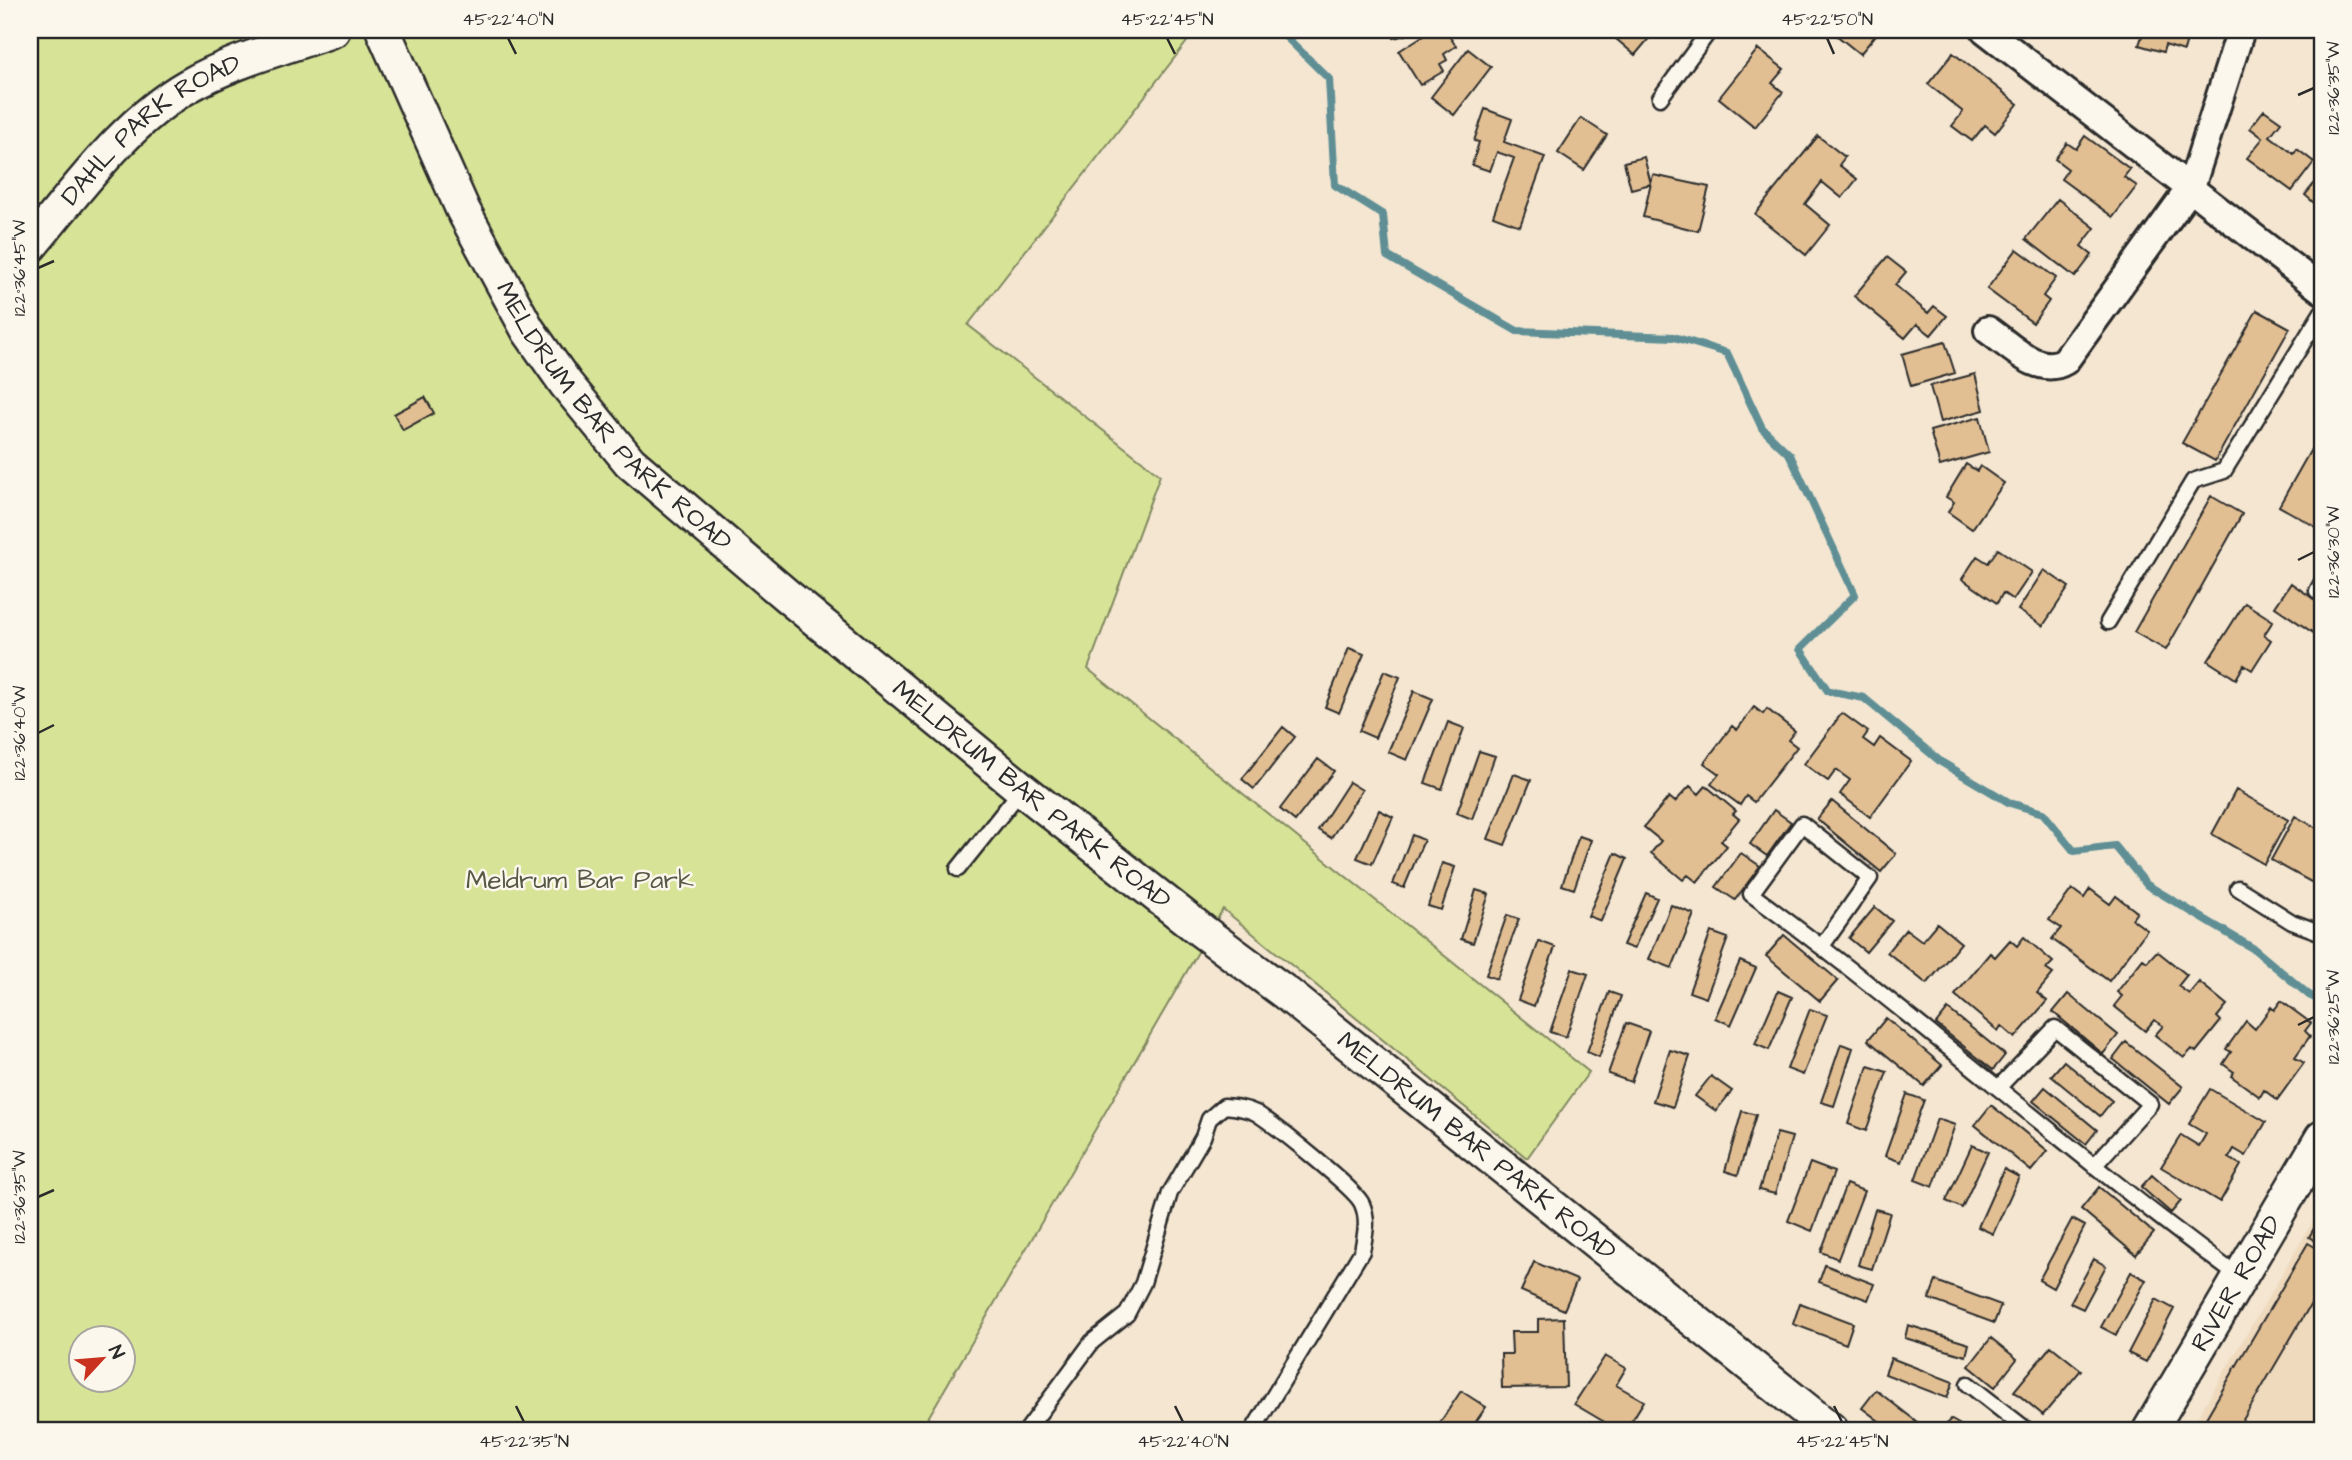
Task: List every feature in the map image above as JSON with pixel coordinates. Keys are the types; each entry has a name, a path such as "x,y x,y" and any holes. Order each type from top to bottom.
{"street":[{"name":"DAHL PARK ROAD","path":"30,246 115,147 156,107 188,85 228,67 333,30"},
{"name":"MELDRUM BAR PARK ROAD","path":"383,30 452,186 522,318 566,384 630,462 679,506 1022,789 1202,931 1287,994 1830,1430"},
{"path":"1984,30 2322,290"},
{"path":"1988,330 2037,364 2053,367 2065,361 2191,187 2241,30"},
{"name":"RIVER ROAD","path":"2150,1430 2322,1138"}],"lane":[{"path":"1661,98 1710,30"},
{"path":"2108,622 2193,481 2224,471 2322,312"},
{"path":"958,869 1022,789"},
{"path":"1822,946 1870,878 1802,824 1751,894 1822,946 2094,1166 2239,1277"},
{"path":"2238,888 2291,922 2322,933"},
{"path":"1998,1088 2055,1028 2150,1104 2094,1166"},
{"path":"1027,1430 1092,1342 1127,1314 1143,1283 1170,1192 1203,1137 1209,1119 1224,1107 1239,1107 1255,1113 1347,1185 1362,1201 1367,1221 1362,1251 1252,1430"},
{"path":"1968,1384 2027,1430"}],"shaded area":[{"path":"2322,1206 2322,1430 2190,1430"}],"green space":[{"name":"Meldrum Bar Park","path":"30,30 1196,30 968,325 1160,475 1088,669 1589,1072 1527,1158 1223,909 921,1430 30,1430"}],"building":[{"path":"1392,30 1424,30 1394,38"},
{"path":"1432,30 1445,30 1456,46 1444,54 1447,60 1440,64 1444,71 1420,85 1399,51"},
{"path":"1612,30 1656,30 1635,55 1609,33"},
{"path":"1830,30 1880,30 1860,54"},
{"path":"2144,30 2190,30 2184,51 2165,45 2163,52 2139,45"},
{"path":"1468,49 1491,67 1454,115 1431,97"},
{"path":"1758,49 1784,69 1772,83 1783,92 1755,127 1719,98"},
{"path":"1953,53 2018,104 1995,133 1985,125 1972,141 1952,126 1963,112 1928,84"},
{"path":"1485,109 1512,119 1504,142 1545,157 1520,226 1493,216 1514,158 1497,152 1490,171 1472,165 1479,142 1474,141"},
{"path":"2264,110 2281,122 2270,136 2294,154 2297,149 2314,162 2292,191 2247,158 2263,138 2250,128"},
{"path":"1581,118 1607,135 1584,170 1558,153"},
{"path":"1818,136 1845,157 1839,165 1857,179 1842,198 1822,182 1805,204 1830,225 1806,255 1755,214"},
{"path":"2085,136 2130,169 2124,177 2137,186 2113,217 2061,179 2068,169 2055,159 2067,143 2076,149"},
{"path":"1644,157 1651,184 1631,189 1624,162"},
{"path":"2322,174 2322,210 2305,195"},
{"path":"1653,175 1709,187 1698,231 1643,217"},
{"path":"2058,199 2095,228 2081,246 2092,255 2075,277 2026,239"},
{"path":"2017,249 2056,278 2043,296 2049,301 2033,323 1987,289"},
{"path":"1887,257 1906,272 1895,285 1928,313 1934,306 1947,316 1931,335 1917,324 1905,338 1854,296"},
{"path":"2257,310 2290,328 2215,461 2182,443"},
{"path":"1945,342 1955,373 1911,386 1902,354"},
{"path":"1975,374 1984,410 1940,422 1930,386"},
{"path":"425,397 434,413 403,430 394,414"},
{"path":"2322,397 2322,413 2315,409"},
{"path":"1980,417 1989,452 1940,466 1930,431"},
{"path":"2318,437 2322,440 2322,516 2316,527 2279,506"},
{"path":"1966,464 1977,471 1980,466 2004,483 1972,529 1948,512 1954,502 1946,497"},
{"path":"2211,496 2242,514 2166,650 2134,632"},
{"path":"1998,549 2032,572 2013,600 2003,593 1997,603 1962,579 1977,556 1988,563"},
{"path":"2044,570 2069,587 2043,626 2018,610"},
{"path":"2291,583 2322,605 2322,624 2315,634 2275,607"},
{"path":"2245,603 2273,621 2264,635 2271,640 2252,670 2244,665 2236,679 2208,661"},
{"path":"1349,648 1364,654 1339,713 1325,707"},
{"path":"1384,671 1400,677 1375,738 1359,731"},
{"path":"1414,691 1433,699 1407,760 1388,752"},
{"path":"1754,707 1763,714 1767,709 1795,731 1788,740 1797,747 1754,802 1746,796 1740,805 1711,784 1719,774 1704,763 1732,726 1737,730"},
{"path":"1842,713 1868,732 1863,739 1874,747 1880,738 1911,761 1870,817 1840,794 1850,780 1836,770 1828,781 1804,764"},
{"path":"1448,722 1464,728 1442,789 1425,783"},
{"path":"1283,727 1295,737 1254,789 1242,779"},
{"path":"1479,751 1495,756 1472,819 1457,813"},
{"path":"1318,759 1334,771 1295,821 1280,809"},
{"path":"1514,774 1531,780 1505,845 1488,839"},
{"path":"1349,782 1362,790 1331,838 1318,830"},
{"path":"1690,786 1699,794 1706,786 1736,811 1733,814 1739,819 1721,841 1727,846 1697,882 1688,875 1683,880 1651,853 1661,841 1644,827 1669,797 1675,802"},
{"path":"2236,790 2288,820 2264,864 2212,834"},
{"path":"1832,801 1896,854 1881,872 1817,819"},
{"path":"1379,810 1393,817 1372,864 1357,858"},
{"path":"1774,810 1791,822 1767,856 1750,844"},
{"path":"2295,816 2322,831 2322,888 2271,860"},
{"path":"1412,835 1424,840 1404,888 1393,884"},
{"path":"1579,836 1591,840 1574,889 1562,885"},
{"path":"1615,853 1627,859 1601,921 1588,916"},
{"path":"1741,853 1760,866 1735,900 1716,887"},
{"path":"1442,863 1455,867 1441,910 1428,906"},
{"path":"2072,889 2084,898 2090,889 2110,904 2116,896 2137,912 2132,919 2147,930 2109,981 2052,939 2061,928 2049,920"},
{"path":"1476,890 1489,894 1473,943 1461,939"},
{"path":"1646,893 1657,898 1634,949 1623,945"},
{"path":"1671,905 1694,914 1672,968 1649,959"},
{"path":"1875,907 1892,921 1866,952 1849,938"},
{"path":"1507,915 1519,919 1497,979 1486,975"},
{"path":"1937,923 1961,943 1927,984 1887,952 1906,929 1922,941"},
{"path":"1711,932 1728,938 1706,998 1689,992"},
{"path":"1784,935 1838,980 1820,1001 1766,956"},
{"path":"2024,937 2053,962 2046,969 2053,974 2037,993 2047,1001 2015,1038 2001,1026 1998,1031 1955,995 1990,953 1995,957 2010,940 2017,946"},
{"path":"1539,941 1555,947 1534,1006 1518,1000"},
{"path":"2157,951 2187,975 2178,986 2189,994 2199,982 2227,1005 2217,1017 2221,1021 2196,1052 2192,1049 2184,1058 2155,1035 2163,1026 2154,1020 2145,1031 2114,1006 2122,996 2117,992 2143,959 2147,962"},
{"path":"1740,961 1756,968 1731,1025 1715,1018"},
{"path":"1572,969 1588,974 1566,1037 1550,1032"},
{"path":"1778,991 1792,997 1769,1050 1755,1044"},
{"path":"1609,992 1621,996 1599,1057 1587,1052"},
{"path":"2068,994 2118,1035 2103,1054 2053,1012"},
{"path":"2281,1001 2311,1023 2305,1031 2310,1036 2295,1057 2304,1063 2277,1100 2264,1090 2260,1097 2231,1076 2234,1072 2223,1064 2231,1052 2226,1049 2246,1021 2255,1029 2271,1007 2274,1010"},
{"path":"1810,1009 1827,1015 1803,1075 1787,1069"},
{"path":"1948,1009 2005,1055 1993,1070 1936,1024"},
{"path":"1886,1018 1942,1065 1924,1086 1868,1040"},
{"path":"1626,1023 1649,1031 1631,1082 1608,1074"},
{"path":"2126,1042 2183,1087 2169,1104 2113,1059"},
{"path":"1841,1044 1853,1048 1834,1106 1821,1102"},
{"path":"1670,1050 1690,1056 1673,1107 1653,1101"},
{"path":"2064,1061 2112,1101 2100,1116 2051,1076"},
{"path":"1868,1066 1887,1072 1866,1131 1848,1124"},
{"path":"1711,1076 1732,1091 1716,1111 1695,1096"},
{"path":"2045,1087 2097,1130 2086,1144 2033,1101"},
{"path":"2210,1089 2266,1122 2246,1156 2234,1149 2229,1158 2241,1165 2220,1202 2161,1167 2181,1135 2199,1146 2206,1134 2189,1124"},
{"path":"1907,1094 1924,1100 1901,1162 1885,1156"},
{"path":"1991,1105 2048,1151 2031,1171 1975,1125"},
{"path":"1742,1111 1756,1115 1738,1175 1725,1171"},
{"path":"1937,1119 1955,1125 1933,1187 1915,1180"},
{"path":"1777,1133 1792,1137 1775,1194 1759,1190"},
{"path":"1972,1145 1988,1152 1962,1208 1946,1201"},
{"path":"1810,1163 1834,1172 1812,1231 1788,1221"},
{"path":"2004,1169 2019,1177 1993,1234 1978,1227"},
{"path":"2152,1175 2181,1201 2171,1213 2141,1187"},
{"path":"1846,1184 1864,1191 1838,1259 1821,1252"},
{"path":"2099,1187 2154,1233 2136,1255 2081,1209"},
{"path":"1875,1209 1890,1213 1872,1269 1858,1265"},
{"path":"2322,1215 2322,1245 2309,1237"},
{"path":"2072,1219 2085,1226 2053,1288 2039,1280"},
{"path":"2308,1243 2322,1251 2322,1285 2237,1430 2199,1430"},
{"path":"2094,1259 2106,1266 2083,1309 2070,1303"},
{"path":"1534,1262 1577,1280 1564,1310 1521,1291"},
{"path":"1825,1265 1874,1284 1868,1300 1819,1282"},
{"path":"2131,1272 2146,1280 2116,1335 2101,1327"},
{"path":"1936,1281 2001,1305 1994,1323 1929,1299"},
{"path":"2156,1299 2174,1309 2146,1362 2128,1353"},
{"path":"1800,1303 1853,1323 1846,1344 1793,1324"},
{"path":"1564,1318 1566,1387 1502,1388 1501,1354 1512,1354 1511,1332 1538,1332 1538,1319"},
{"path":"1908,1325 1969,1344 1966,1356 1905,1338"},
{"path":"1991,1338 2017,1359 1995,1387 1969,1366"},
{"path":"2051,1346 2081,1370 2043,1415 2014,1391"},
{"path":"1605,1356 1626,1368 1616,1385 1644,1401 1626,1430 1618,1430 1574,1404"},
{"path":"1891,1358 1953,1382 1947,1398 1885,1374"},
{"path":"1876,1390 1917,1422 1911,1430 1891,1430 1862,1408"},
{"path":"1461,1391 1486,1407 1470,1430 1435,1430"},
{"path":"1950,1419 1969,1430 1943,1430"},
{"path":"1644,1421 1660,1430 1638,1430"}],"waterway":[{"path":"1279,30 1329,79 1335,185 1383,215 1387,256 1517,331 1674,337 1727,353 1762,428 1790,455 1855,595 1800,649 1828,691 1864,698 1941,762 2010,803 2043,813 2074,851 2115,846 2147,885 2254,949 2309,995 2322,1001"}]}
